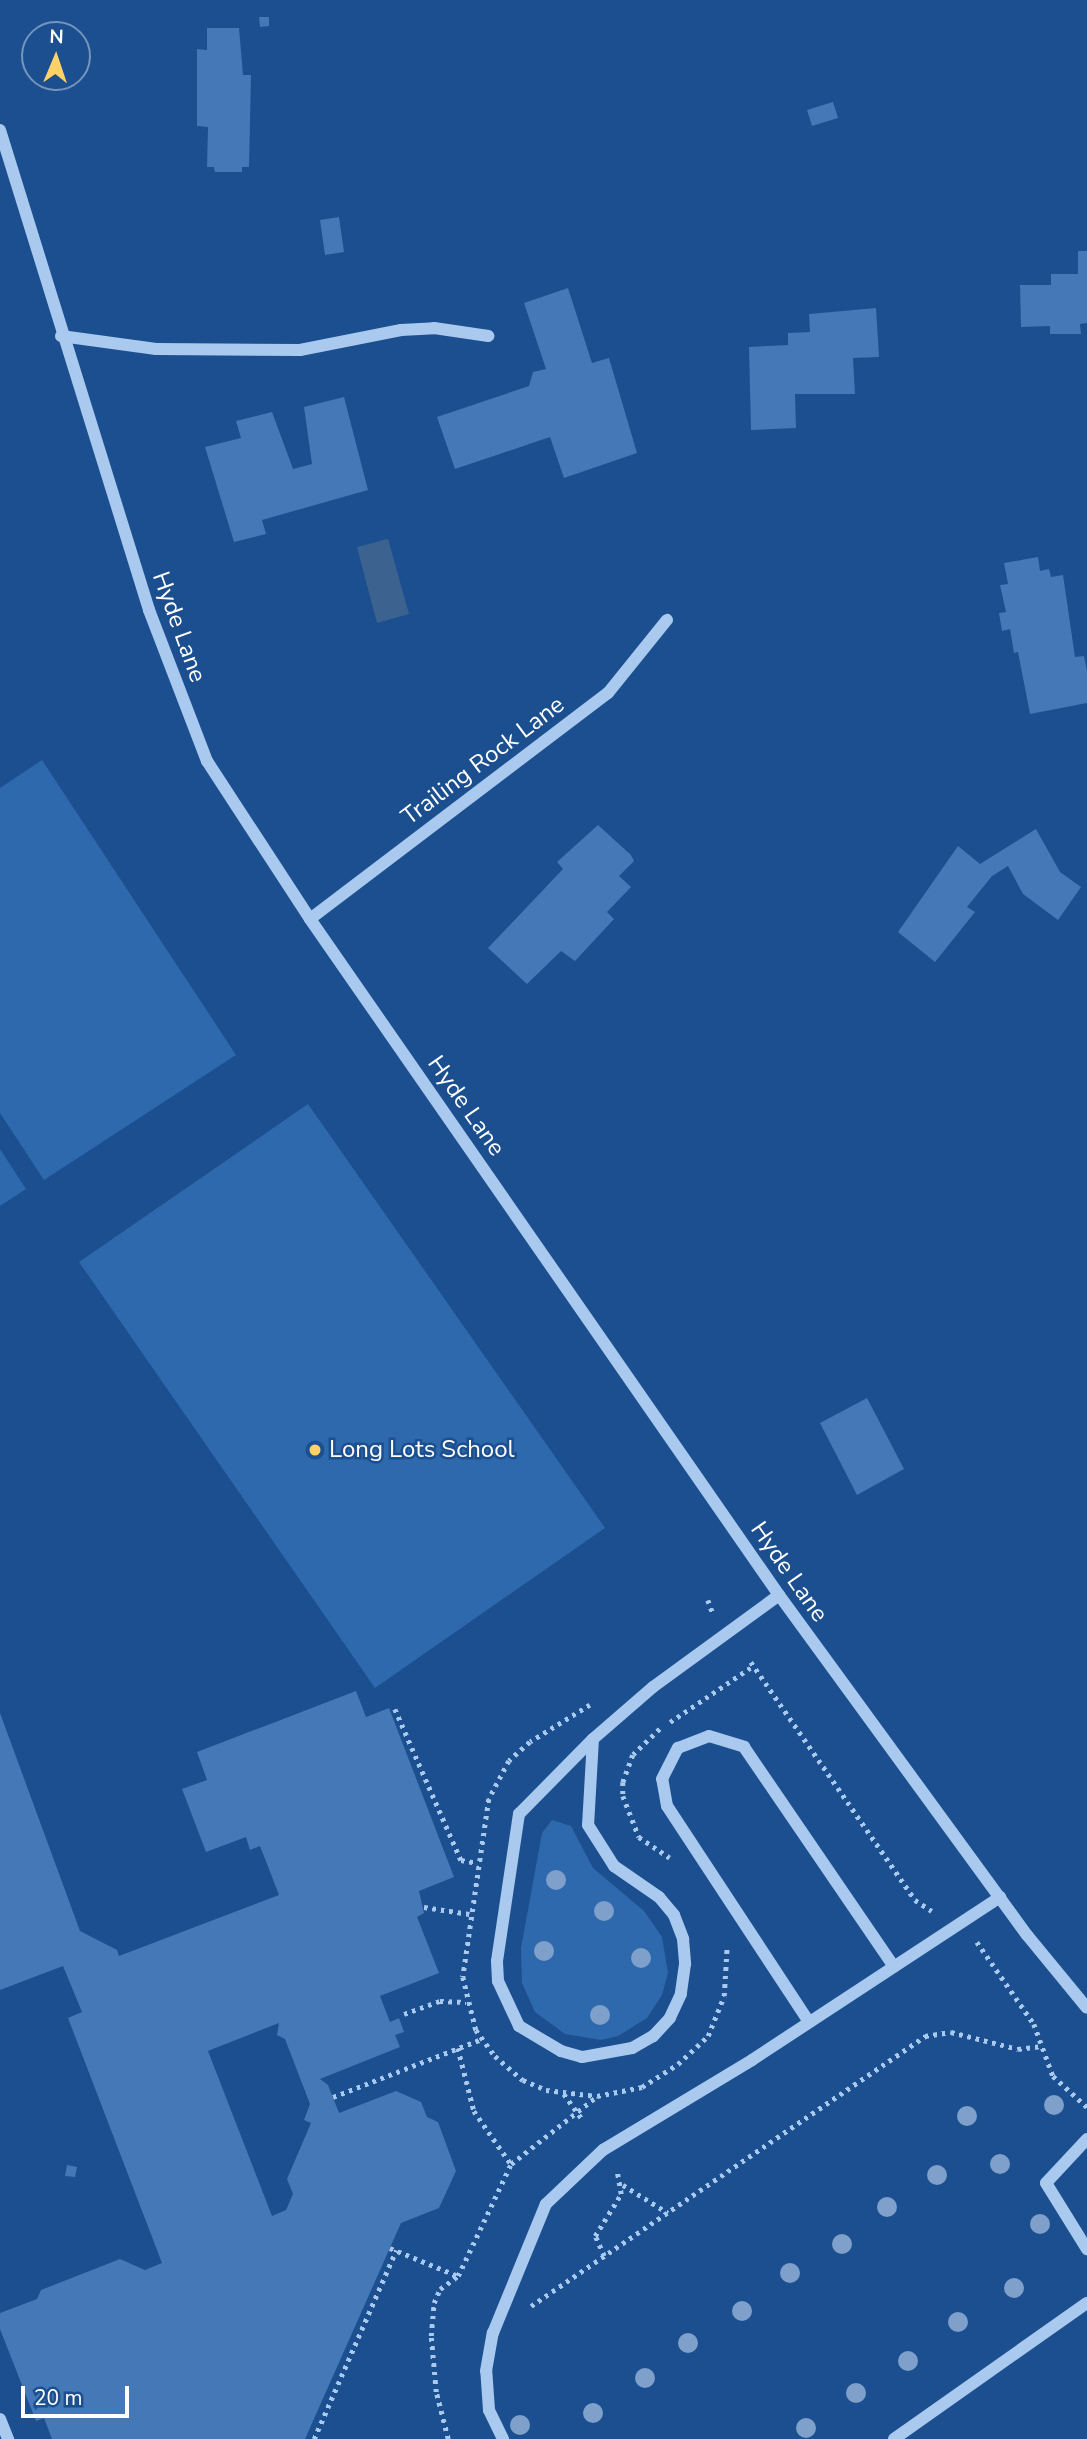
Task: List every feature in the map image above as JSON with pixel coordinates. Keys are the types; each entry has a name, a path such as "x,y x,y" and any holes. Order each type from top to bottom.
{"street":[{"name":"Hyde Lane","path":"0,130 61,337 149,610 207,761 310,919 779,1595 1000,1897 1087,2008"},
{"path":"61,337 156,349 300,350 401,330 434,328 488,336"},
{"name":"Trailing Rock Lane","path":"310,919 608,693 667,620"},
{"path":"593,1739 588,1825 614,1866 659,1897 674,1915 683,1939 685,1964 681,1994 670,2018 653,2036 632,2048 582,2057 561,2051 519,2026 504,2000 497,1961 519,1814 593,1739 653,1687 779,1595"},
{"path":"809,2022 667,1806 662,1779 678,1748 709,1736 744,1747 894,1967"},
{"path":"503,2439 489,2410 486,2371 493,2333 546,2204 603,2150 809,2022 1000,1897"},
{"path":"1087,2138 1046,2183 1087,2249"},
{"path":"894,2439 1087,2303"},
{"path":"0,2419 8,2439"}],"path":[{"path":"751,1662 915,1900 984,1949 1034,2024 1053,2076 1087,2107"},
{"path":"395,1709 461,1860 478,1863"},
{"path":"424,1907 469,1914"},
{"path":"404,2014 440,2001 466,2002"},
{"path":"517,2302 529,2307 925,2036 951,2032 1018,2049 1042,2046"},
{"path":"333,2097 482,2039"},
{"path":"458,2048 474,2111 511,2164"},
{"path":"564,2094 582,2119"},
{"path":"448,2439 436,2392 431,2319 440,2289 458,2276 511,2164 597,2096"},
{"path":"613,2165 623,2185 667,2213"},
{"path":"604,2256 597,2243 597,2229 623,2185"},
{"path":"314,2439 393,2249 458,2276"}],"shaded area":[{"path":"388,539 409,614 377,623 357,547"},
{"path":"42,760 236,1055 44,1180 0,1113 0,788"},
{"path":"308,1104 605,1528 375,1688 79,1262"},
{"path":"0,1149 26,1189 0,1206"},
{"path":"552,1820 571,1826 593,1868 644,1911 662,1937 668,1973 662,1995 647,2018 618,2036 601,2040 565,2034 535,2012 522,1983 521,1948 542,1833"}],"building":[{"path":"259,17 269,17 269,26 260,27"},
{"path":"207,28 239,28 243,75 251,75 249,167 242,167 242,172 215,172 214,167 207,167 208,127 197,126 197,49 207,50"},
{"path":"833,102 838,118 812,126 807,110"},
{"path":"339,217 344,252 325,255 320,220"},
{"path":"1078,251 1087,251 1087,323 1080,324 1081,334 1050,334 1050,326 1021,327 1020,285 1051,285 1051,274 1078,274"},
{"path":"568,288 592,363 609,358 637,453 564,478 550,437 455,469 437,417 529,386 533,372 546,369 524,303"},
{"path":"876,308 879,357 853,358 855,394 795,394 796,428 751,430 749,347 788,345 788,333 810,332 809,314"},
{"path":"344,397 368,490 262,520 266,534 234,542 205,447 241,438 236,421 272,412 293,469 312,464 304,407"},
{"path":"1038,557 1040,571 1049,569 1051,577 1063,575 1075,657 1084,656 1087,671 1087,703 1030,714 1018,652 1014,653 1010,629 1002,631 999,613 1006,612 1000,585 1008,584 1004,563"},
{"path":"598,825 631,855 634,861 619,876 631,887 607,912 614,919 575,961 561,951 527,984 488,948 563,869 557,862"},
{"path":"1036,829 1060,872 1081,887 1058,920 1023,894 1008,866 992,876 967,907 975,912 935,962 898,932 958,846 980,864"},
{"path":"867,1398 904,1469 857,1495 820,1423"},
{"path":"356,1691 366,1717 389,1708 454,1877 419,1891 424,1913 417,1917 439,1973 380,1996 390,2022 399,2018 404,2032 395,2035 400,2047 320,2079 328,2085 339,2113 396,2091 421,2102 427,2117 438,2122 456,2171 439,2208 401,2223 305,2439 52,2439 44,2418 36,2421 0,2329 0,2313 37,2299 41,2290 120,2259 145,2270 162,2263 68,2018 82,2012 63,1966 0,1990 0,1713 80,1931 117,1950 119,1956 279,1895 260,1846 250,1850 246,1837 206,1852 182,1789 207,1780 197,1752","holes":["279,2023 277,2035 285,2039 310,2104 304,2120 311,2123 287,2179 293,2194 286,2210 272,2216 208,2051"]},
{"path":"67,2165 77,2167 75,2177 65,2176"}],"place":[{"name":"Long Lots School","path":"315,1450"}]}
